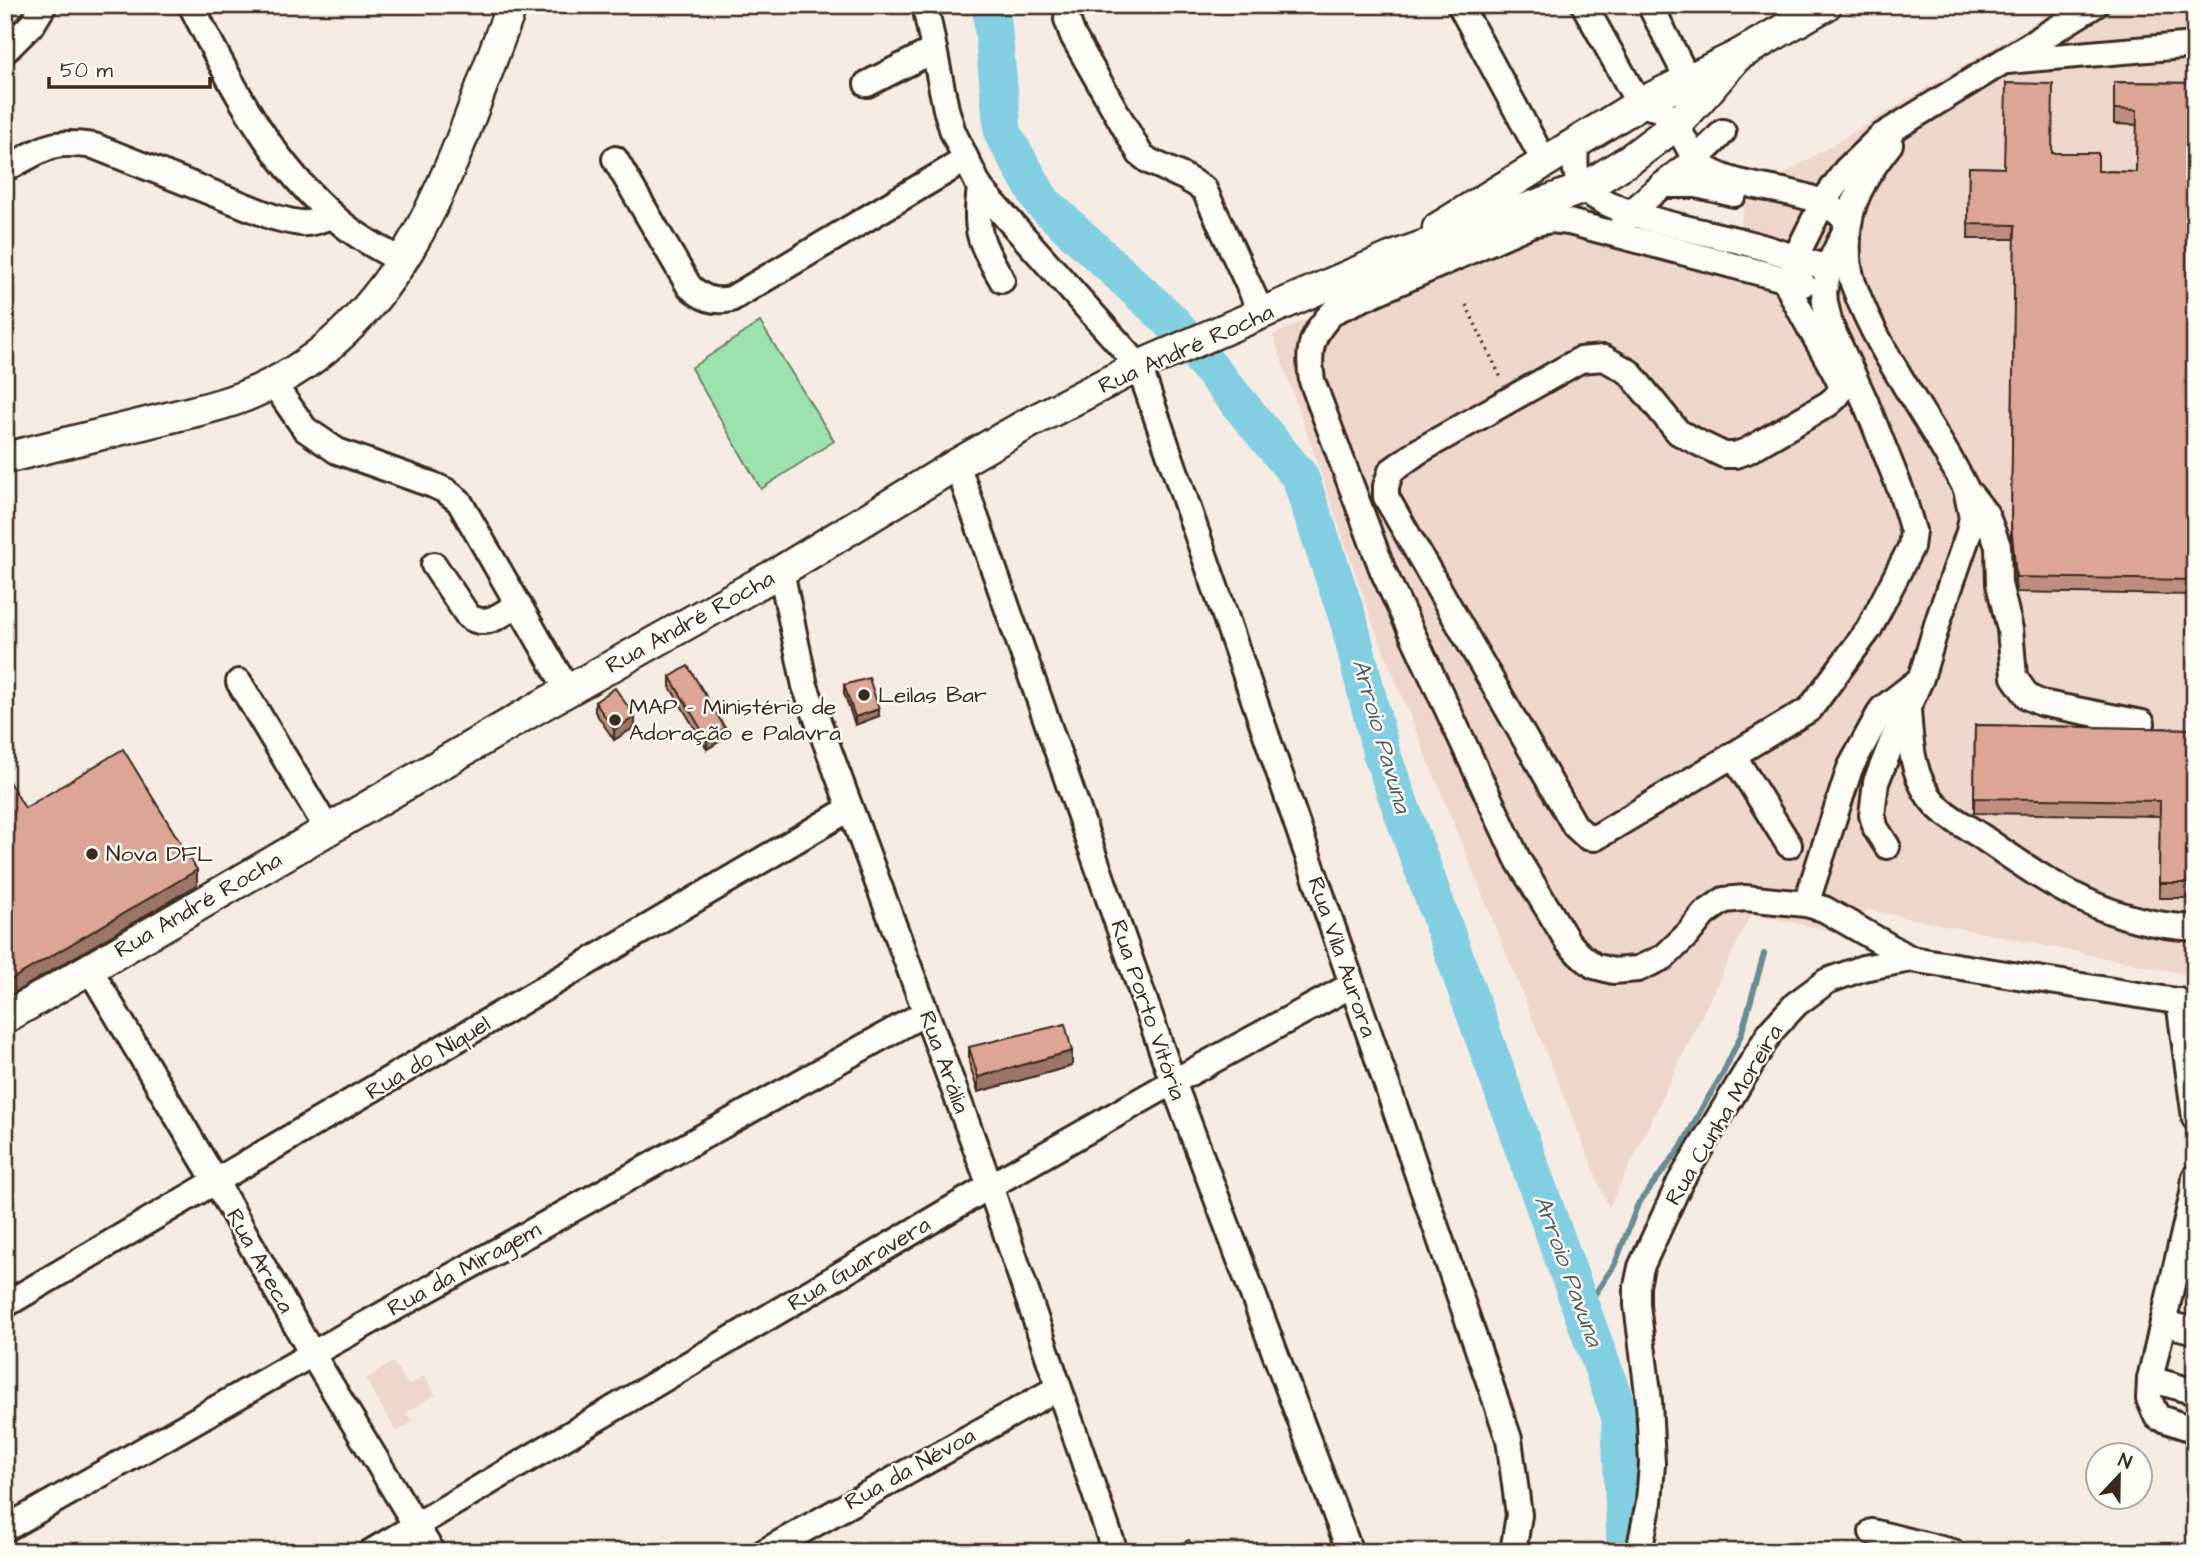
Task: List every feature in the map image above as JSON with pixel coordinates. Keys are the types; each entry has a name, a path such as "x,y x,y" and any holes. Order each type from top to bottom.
{"main road":[{"path":"5,458 234,400 273,383 311,360 352,325 404,262 430,213 512,5"},
{"name":"Rua André Rocha","path":"1390,258 1639,104 1737,56 1826,5"},
{"name":"Rua André Rocha","path":"5,1018 568,691 781,571 1029,423 1143,365 1390,258 1584,188 1632,158 1677,124 1737,56"}],"street":[{"path":"5,51 33,23 44,5"},
{"path":"191,5 254,125 286,167 332,215 360,236 404,262"},
{"path":"925,5 946,109 965,160 980,188 1143,365"},
{"path":"1068,5 1067,19 1073,36 1140,154 1205,189 1262,314"},
{"path":"1460,5 1544,161"},
{"path":"1584,5 1639,104 1658,109 1677,124 1715,146"},
{"path":"1650,5 1688,80"},
{"path":"1662,185 1697,185 1788,207 1809,227 1820,245 1830,325 1865,401 1901,491 1913,531 1911,547 1869,629 1810,709 1595,838 1587,837 1575,826 1387,497 1386,486 1391,471 1436,440 1580,360 1604,358 1629,372 1678,432 1724,456 1747,451 1828,404 1837,397 1840,381 1811,334 1789,288 1792,268 1809,227 1823,202 1846,170 1880,137 2095,5"},
{"path":"2000,62 2195,45"},
{"path":"867,84 934,50"},
{"path":"1826,280 1868,172 1919,113"},
{"path":"1576,141 1578,178 1594,197 1826,280 1869,321"},
{"path":"13,165 59,142 84,144 273,217 298,224 316,223 332,215"},
{"path":"1715,146 1707,170 1729,179 1823,202 1841,213 1849,223 1853,281 1869,321 1966,489 1986,514 1997,546 1999,584 2010,629 2014,677 2020,688 2028,697 2041,703 2142,723"},
{"path":"1601,231 1621,208 1639,203 1715,146"},
{"path":"615,159 689,286 700,296 720,301 731,299 965,160"},
{"path":"980,188 976,224 980,238 1003,280"},
{"path":"1792,268 1550,220 1531,224 1334,311 1318,327 1312,342 1309,360 1312,380 1383,571 1518,860 1568,942 1579,954 1594,966 1613,971 1638,969 1664,957 1704,914 1724,900 1745,898 1806,904 1840,917 1912,959"},
{"name":"Rua Vila Aurora","path":"1143,365 1352,985 1509,1439 1519,1515 1513,1552"},
{"path":"273,383 305,429 337,451 433,485 459,501 568,691"},
{"path":"1828,404 1865,401"},
{"name":"Rua Porto Vitória","path":"957,464 1173,1082 1350,1552"},
{"path":"1887,846 1875,829 1872,815 1876,782 1922,678 1972,517 1966,489"},
{"path":"434,565 468,617 476,622 486,623 517,605"},
{"name":"Rua Arália","path":"781,571 805,686 990,1186 1115,1552"},
{"path":"1806,904 1850,768 1882,709 1922,678"},
{"path":"239,682 328,830"},
{"path":"1908,709 1917,775 1936,805 2037,875 2100,909 2165,927 2195,928"},
{"path":"1733,755 1789,845"},
{"name":"Rua do Níquel","path":"5,1305 849,809"},
{"name":"Rua Cunha Moreira","path":"1639,1552 1653,1464 1649,1401 1637,1305 1641,1267 1679,1182 1771,1031 1796,1004 1827,981 1863,968 1912,959 2187,1003"},
{"name":"Rua Areca","path":"89,968 216,1182 312,1354 432,1552"},
{"name":"Rua Guaravera","path":"372,1552 990,1186 1352,985"},
{"path":"2187,1003 2194,1114"},
{"name":"Rua da Miragem","path":"5,1529 312,1354 925,1013"},
{"path":"2194,1188 2150,1379 2149,1399 2157,1417 2195,1430"},
{"path":"2163,1323 2195,1331"},
{"path":"2150,1379 2195,1392"},
{"name":"Rua da Névoa","path":"764,1552 1058,1388"},
{"path":"1872,1532 1954,1552"}],"path":[{"path":"1466,305 1511,398"}],"shaded area":[{"path":"2064,5 2195,5 2195,976 1868,910 1842,933 1751,914 1609,1208 1374,627 1273,335 1524,217 1684,240 1735,252 1746,197"},
{"path":"393,1362 408,1385 424,1376 436,1395 407,1412 412,1422 396,1432 365,1379"}],"green space":[{"path":"760,322 834,441 761,489 691,368"}],"building":[{"path":"2114,82 2195,83 2195,580 2016,577 2011,523 2015,225 1968,224 1969,167 2004,168 2006,83 2053,84 2052,153 2098,153 2098,171 2136,172 2137,110 2114,109"},
{"path":"688,666 725,728 707,739 670,677"},
{"path":"869,678 879,709 855,717 844,685"},
{"path":"615,688 635,717 614,730 595,702"},
{"path":"1975,725 2195,729 2195,883 2159,883 2160,801 1974,798"},
{"name":"Nova DFL","path":"123,749 197,870 5,983 5,775 25,808"},
{"path":"1065,1024 1072,1051 978,1077 969,1047"},
{"path":"1189,1540 1195,1552 1162,1552"}],"waterway":[{"name":"Arroio Pavuna","path":"991,5 1003,134 1042,202 1170,320 1300,477 1349,622 1381,752 1620,1416 1626,1552"},
{"path":"1583,1312 1615,1264 1638,1204 1682,1146 1723,1073 1741,1035 1764,954"}],"place":[{"name":"Leilas Bar","path":"864,695"},
{"name":"MAP - Ministério de Adoração e Palavra","path":"615,720"},
{"name":"Nova DFL","path":"92,854"}]}
